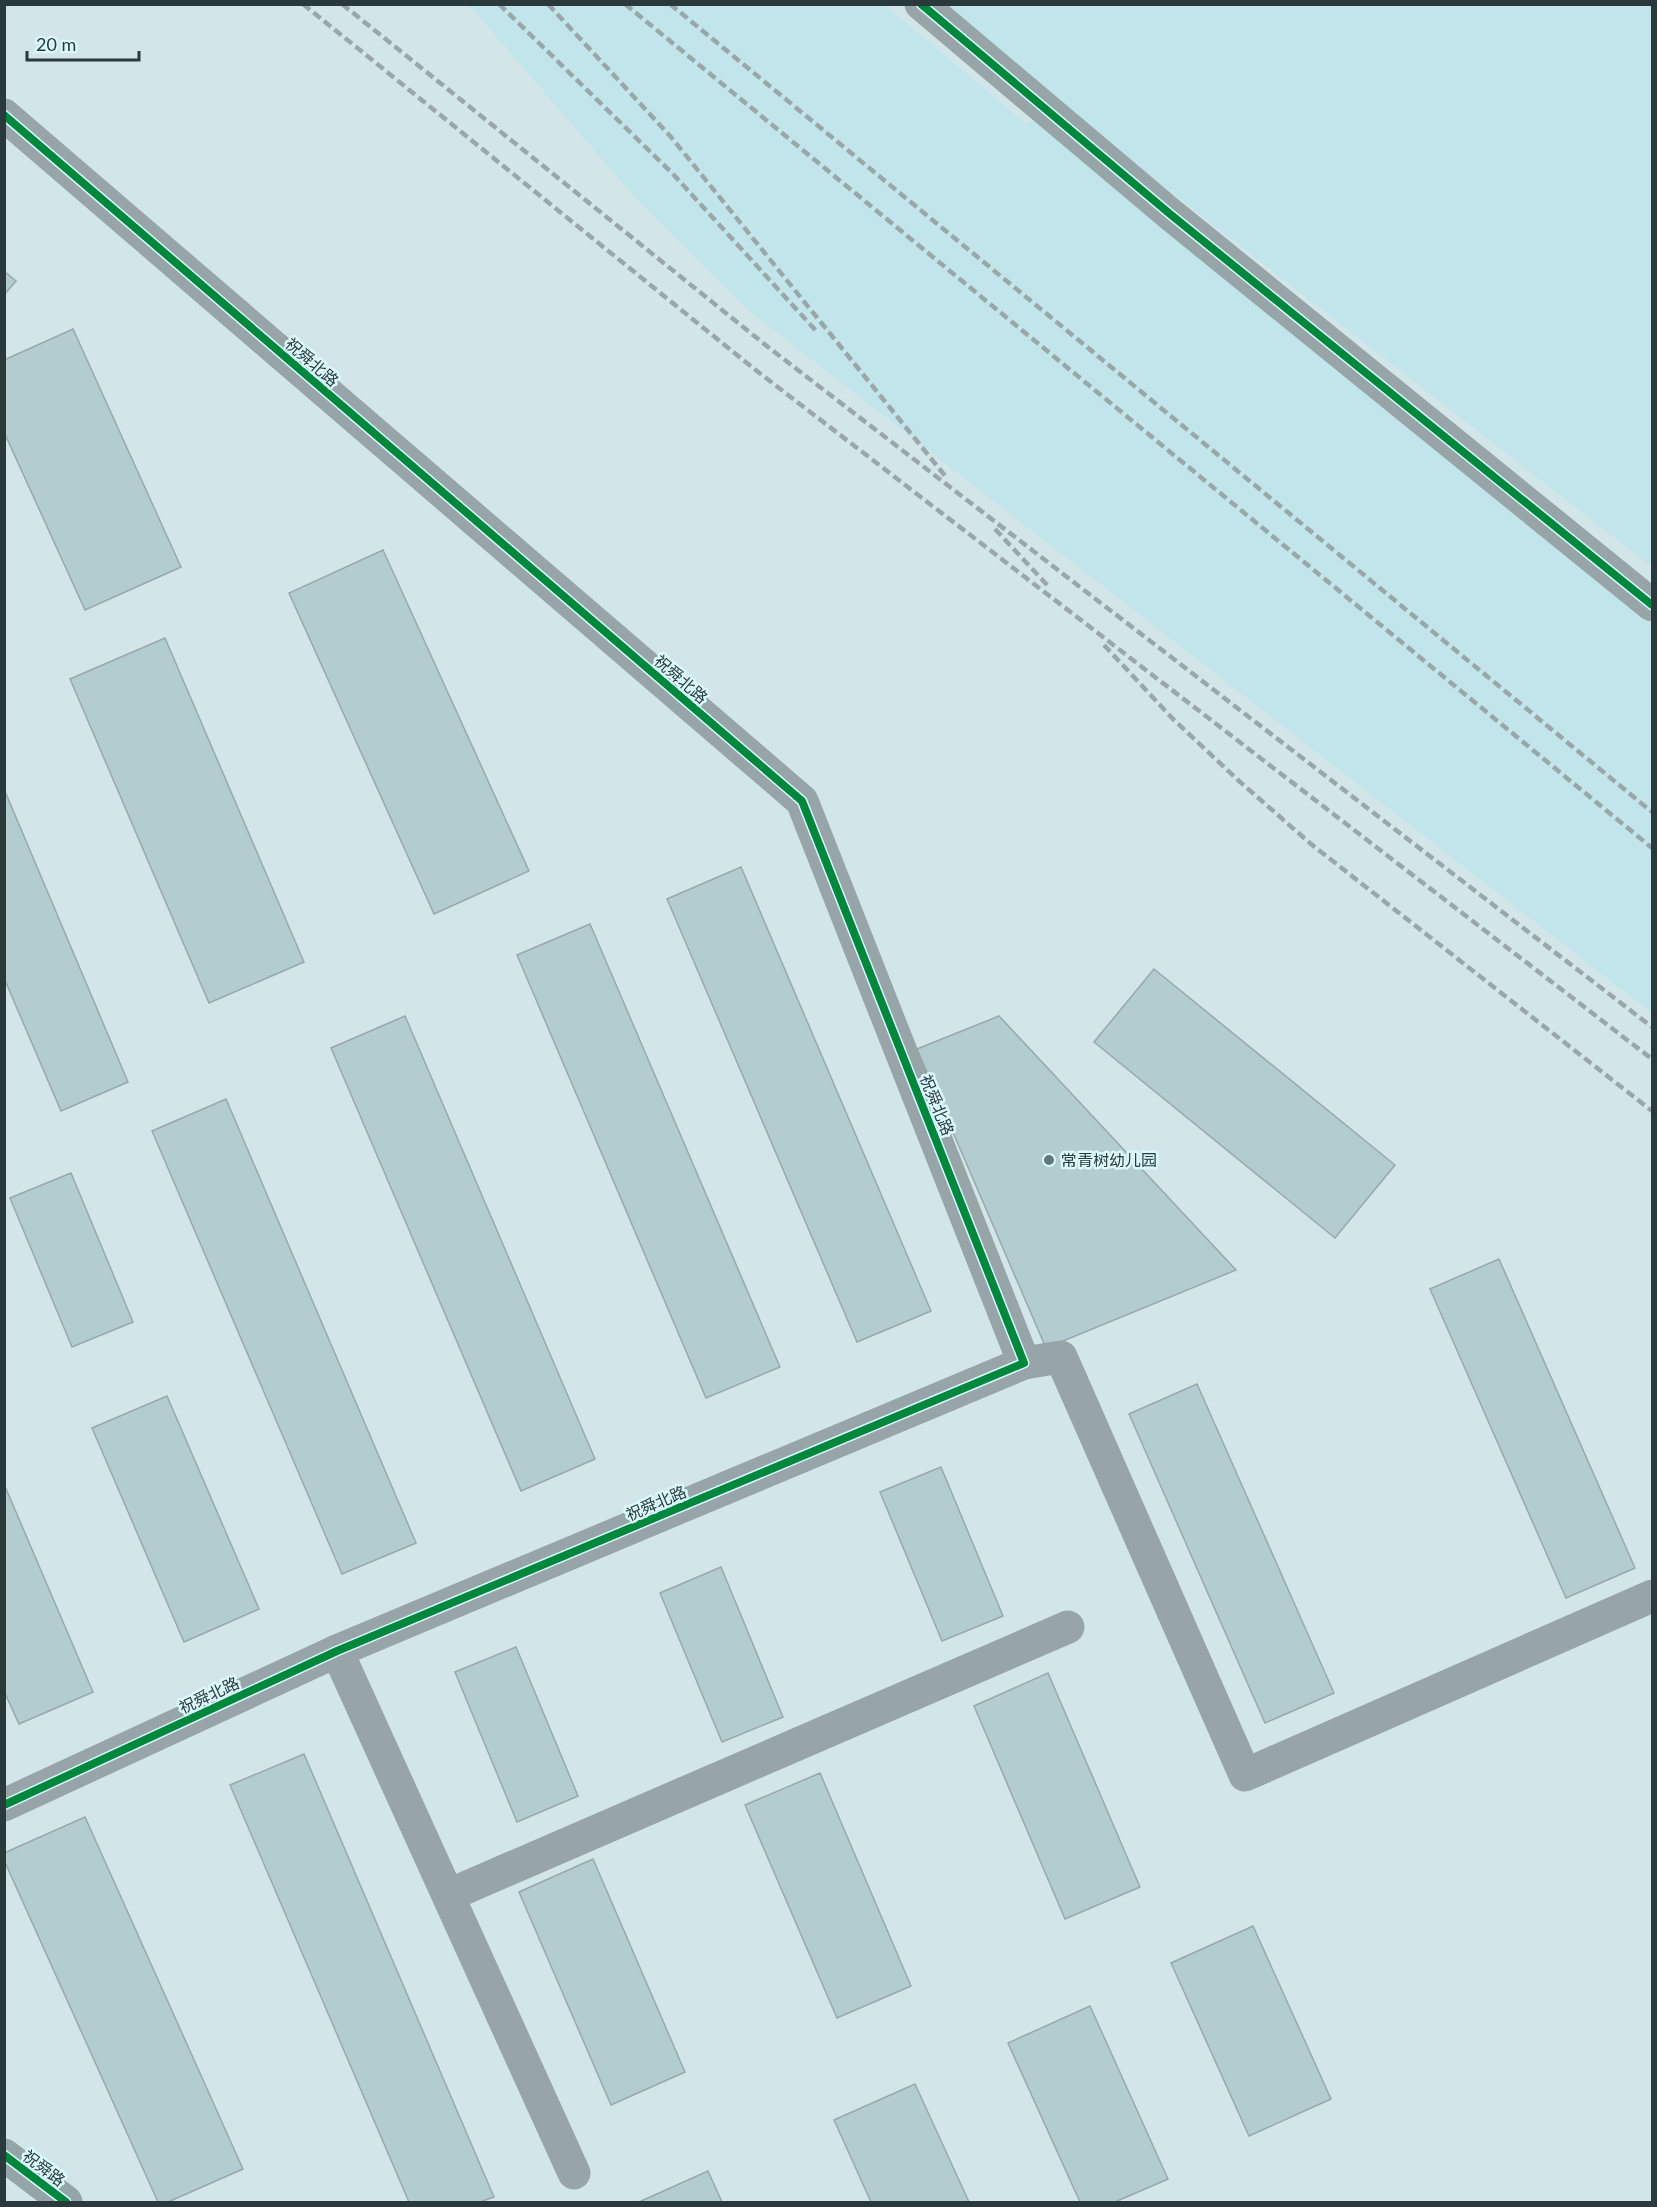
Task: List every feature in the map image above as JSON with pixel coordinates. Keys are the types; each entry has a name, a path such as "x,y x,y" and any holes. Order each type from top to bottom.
{"main road":[{"name":"祝舜路","path":"4,2155 66,2202"}],"street":[{"path":"921,4 1170,214 1653,605"},
{"name":"祝舜北路","path":"4,116 802,801 1024,1363 337,1651 4,1805"},
{"path":"1024,1363 1061,1357 1245,1775 1653,1596"},
{"path":"449,1895 1068,1627"},
{"path":"337,1651 574,2173"}],"shaded area":[{"path":"465,5 885,5 1025,123 1044,118 1652,625 1652,1013 749,311 637,200 475,12"},
{"path":"931,5 1652,5 1652,567"}],"building":[{"path":"4,271 16,281 4,295"},
{"path":"73,329 181,567 85,610 4,432 4,360"},
{"path":"383,550 529,871 434,914 289,593"},
{"path":"165,638 304,962 209,1003 70,679"},
{"path":"4,789 128,1082 61,1111 4,978"},
{"path":"741,867 931,1311 857,1342 667,899"},
{"path":"590,924 780,1367 706,1398 517,955"},
{"path":"1154,969 1395,1165 1335,1238 1094,1042"},
{"path":"405,1016 595,1459 521,1491 331,1048"},
{"name":"常青树幼儿园","path":"999,1016 1236,1270 1046,1348 917,1049"},
{"path":"226,1099 416,1543 342,1574 152,1131"},
{"path":"71,1173 133,1322 72,1347 10,1198"},
{"path":"1499,1259 1635,1568 1566,1598 1430,1289"},
{"path":"1197,1384 1334,1693 1265,1723 1129,1414"},
{"path":"167,1396 259,1609 184,1642 92,1428"},
{"path":"941,1467 1003,1616 942,1641 880,1492"},
{"path":"4,1484 93,1692 19,1724 4,1691"},
{"path":"721,1567 783,1717 722,1742 660,1593"},
{"path":"516,1647 578,1796 517,1822 455,1672"},
{"path":"1048,1673 1140,1887 1065,1919 974,1706"},
{"path":"304,1754 494,2197 480,2202 409,2202 230,1785"},
{"path":"820,1773 911,1986 837,2018 745,1805"},
{"path":"85,1817 243,2169 168,2202 158,2202 4,1860 4,1853"},
{"path":"593,1859 685,2072 611,2105 519,1892"},
{"path":"1253,1926 1331,2099 1249,2136 1171,1963"},
{"path":"1090,2006 1168,2179 1115,2202 1080,2202 1008,2043"},
{"path":"915,2084 969,2202 871,2202 834,2120"},
{"path":"708,2171 722,2202 639,2202"}],"railway":[{"path":"303,4 753,368 1652,1059"},
{"path":"342,4 768,347 1652,1027"},
{"path":"499,4 673,174 818,333"},
{"path":"548,4 671,137 946,477"},
{"path":"625,4 1652,848"},
{"path":"670,4 1652,812"},
{"path":"995,529 1050,588"},
{"path":"1104,645 1173,719 1311,844 1652,1111"}],"cycle path":[{"path":"921,4 1170,214 1652,605"},
{"path":"4,115 802,801 1024,1363 337,1651 4,1805"},
{"path":"4,2155 66,2202"}],"place":[{"name":"常青树幼儿园","path":"1049,1160"}]}
